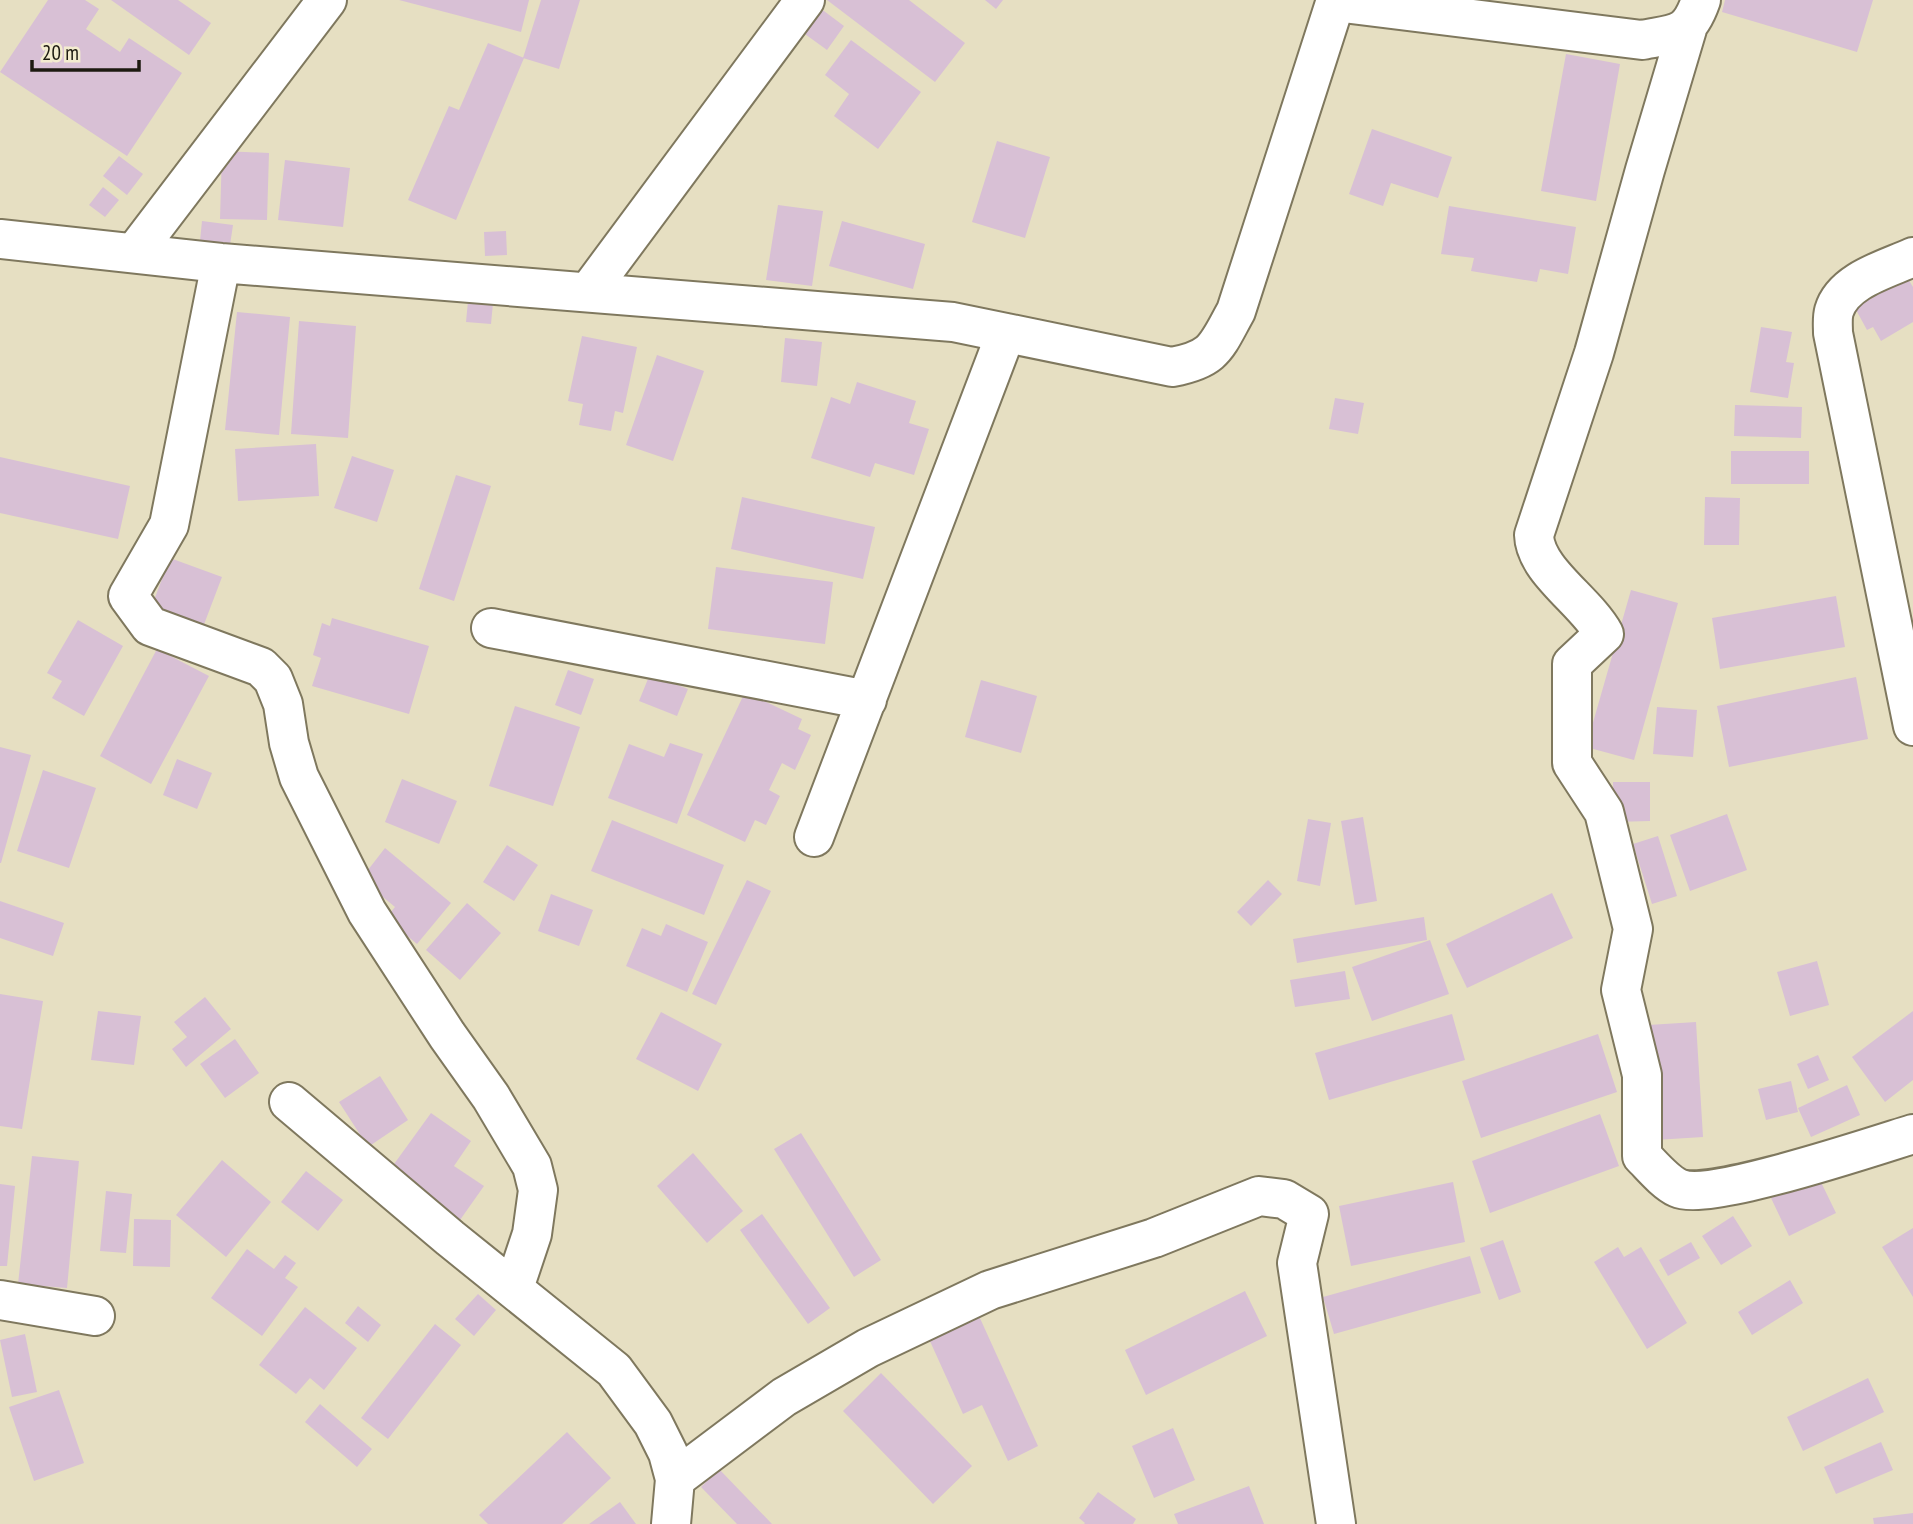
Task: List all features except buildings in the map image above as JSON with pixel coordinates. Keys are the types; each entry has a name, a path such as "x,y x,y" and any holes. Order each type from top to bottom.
{"street":[{"path":"135,252 327,0"},
{"path":"589,291 805,0"},
{"path":"0,239 221,263 953,322 1172,367 1197,362 1217,346 1236,311 1335,1 1642,40 1674,34 1694,14"},
{"path":"1694,14 1644,170 1594,353 1534,535 1534,548 1544,564 1595,619 1604,634 1572,664 1572,762 1604,812 1633,929 1621,990 1642,1075 1642,1156 1677,1188 1693,1192 1748,1182 1913,1134"},
{"path":"1913,257 1854,284 1842,295 1834,312 1833,333 1913,726"},
{"path":"221,263 169,525 128,596 150,626 261,667 273,679 283,704 289,743 299,777 367,912 491,1097 532,1166 538,1190 532,1234 514,1289"},
{"path":"814,837 1006,333"},
{"path":"491,628 867,700"},
{"path":"289,1102 614,1370 653,1423 668,1453 675,1479 671,1524"},
{"path":"675,1479 784,1397 867,1348 990,1290 1154,1238 1259,1196 1284,1199 1309,1214 1297,1263 1336,1524"},
{"path":"0,1300 94,1316"}]}
